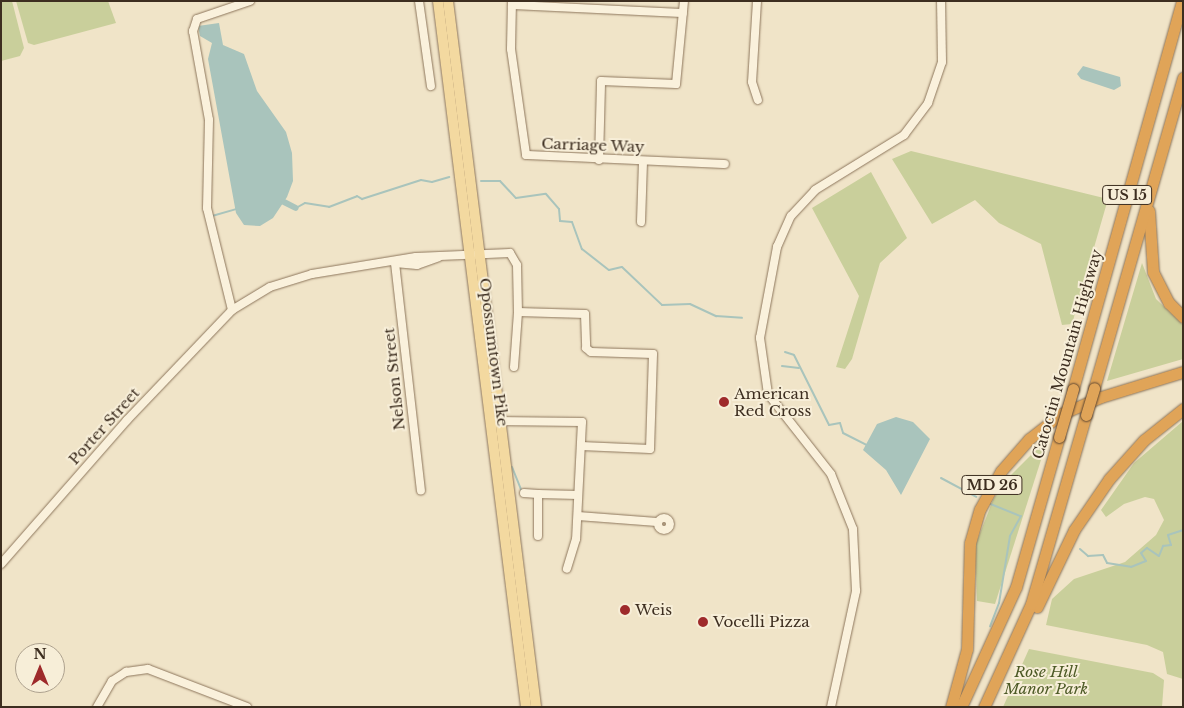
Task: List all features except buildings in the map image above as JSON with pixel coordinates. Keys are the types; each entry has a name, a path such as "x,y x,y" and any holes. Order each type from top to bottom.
{"highway":[{"name":"Catoctin Mountain Highway","path":"960,707 1016,587 1182,1"},
{"name":"US 15","path":"984,707 1016,643 1045,560 1183,78"},
{"path":"1150,191 1150,260 1163,294 1183,317"},
{"name":"MD 26","path":"950,707 967,649 970,543 980,508 1000,471 1029,439 1061,414 1100,397 1183,372"},
{"path":"1016,643 1097,496 1138,446 1183,409"}],"main road":[{"name":"Opossumtown Pike","path":"438,1 472,252 526,707"},
{"name":"Opossumtown Pike","path":"448,1 472,252"},
{"name":"Opossumtown Pike","path":"493,421 536,707"}],"street":[{"path":"232,310 207,208 209,120 192,30 202,16 250,1"},
{"path":"419,1 431,86"},
{"path":"608,10 609,1"},
{"path":"599,160 602,81 676,84 684,1"},
{"path":"757,1 752,82 758,100"},
{"path":"831,707 856,591 853,528 831,474 768,394 760,338 777,246 791,216 815,190 904,135 928,104 942,62 941,1"},
{"path":"512,3 683,13"},
{"name":"Carriage Way","path":"512,3 511,49 524,153 599,160 725,164"},
{"path":"641,222 643,161"},
{"name":"Porter Street","path":"1,564 127,420 232,310 295,278 395,263 417,265 439,257 502,250 514,258 518,312"},
{"name":"Nelson Street","path":"395,263 421,491"},
{"path":"514,367 518,312 585,314 586,348 591,352 653,354 650,449 581,446"},
{"path":"493,421 582,422 578,516 567,569"},
{"path":"524,493 578,495"},
{"path":"538,494 538,536"},
{"path":"578,516 657,522"},
{"path":"97,707 112,681 126,672 148,669 247,707"}],"green space":[{"path":"1,1 12,1 24,48 20,56 1,61"},
{"path":"16,1 108,1 116,23 34,45 28,43"},
{"path":"911,151 1108,199 1072,324 1062,325 1041,244 999,223 975,200 932,224 892,159"},
{"path":"871,172 907,238 880,263 852,359 845,369 836,367 859,296 812,208"},
{"path":"1142,263 1156,299 1183,325 1183,359 1107,381"},
{"path":"1183,421 1183,679 1167,674 1163,652 1147,645 1046,625 1052,599 1074,579 1125,562 1156,535 1164,520 1154,499 1145,497 1124,504 1106,517 1101,510 1134,463"},
{"path":"1048,438 995,604 977,601 975,546 993,500 1003,483"},
{"name":"Rose Hill Manor Park","path":"1029,649 1153,673 1164,680 1162,707 1003,707"}],"water":[{"path":"219,23 223,45 244,54 257,91 286,132 292,153 293,181 287,197 273,218 260,226 244,225 236,213 208,59 212,43 200,36 198,26"},
{"path":"1083,66 1120,77 1121,86 1114,90 1081,79 1077,74"},
{"path":"896,417 913,422 930,439 901,495 886,470 863,450 877,424"}],"waterway":[{"path":"296,208 305,203 329,207 357,196 362,199 421,180 432,182 449,177"},
{"path":"481,181 500,181 516,198 546,194 559,209 560,221 572,222 582,249 609,270 622,267 662,305 690,304 716,316 742,318"},
{"path":"284,202 296,208"},
{"path":"212,216 236,209"},
{"path":"785,352 794,355 829,425 840,423 843,433 868,446"},
{"path":"782,366 799,368"},
{"path":"512,467 522,492"},
{"path":"941,478 976,497"},
{"path":"988,503 1021,516 1010,536 999,603 990,626"},
{"path":"1080,549 1088,556 1103,555 1107,563 1131,567 1146,561 1141,553 1147,548 1159,556 1163,546 1171,545 1168,535 1183,530"}],"place":[{"name":"American Red Cross","path":"724,402"},
{"name":"Weis","path":"625,610"},
{"name":"Vocelli Pizza","path":"703,622"}]}
